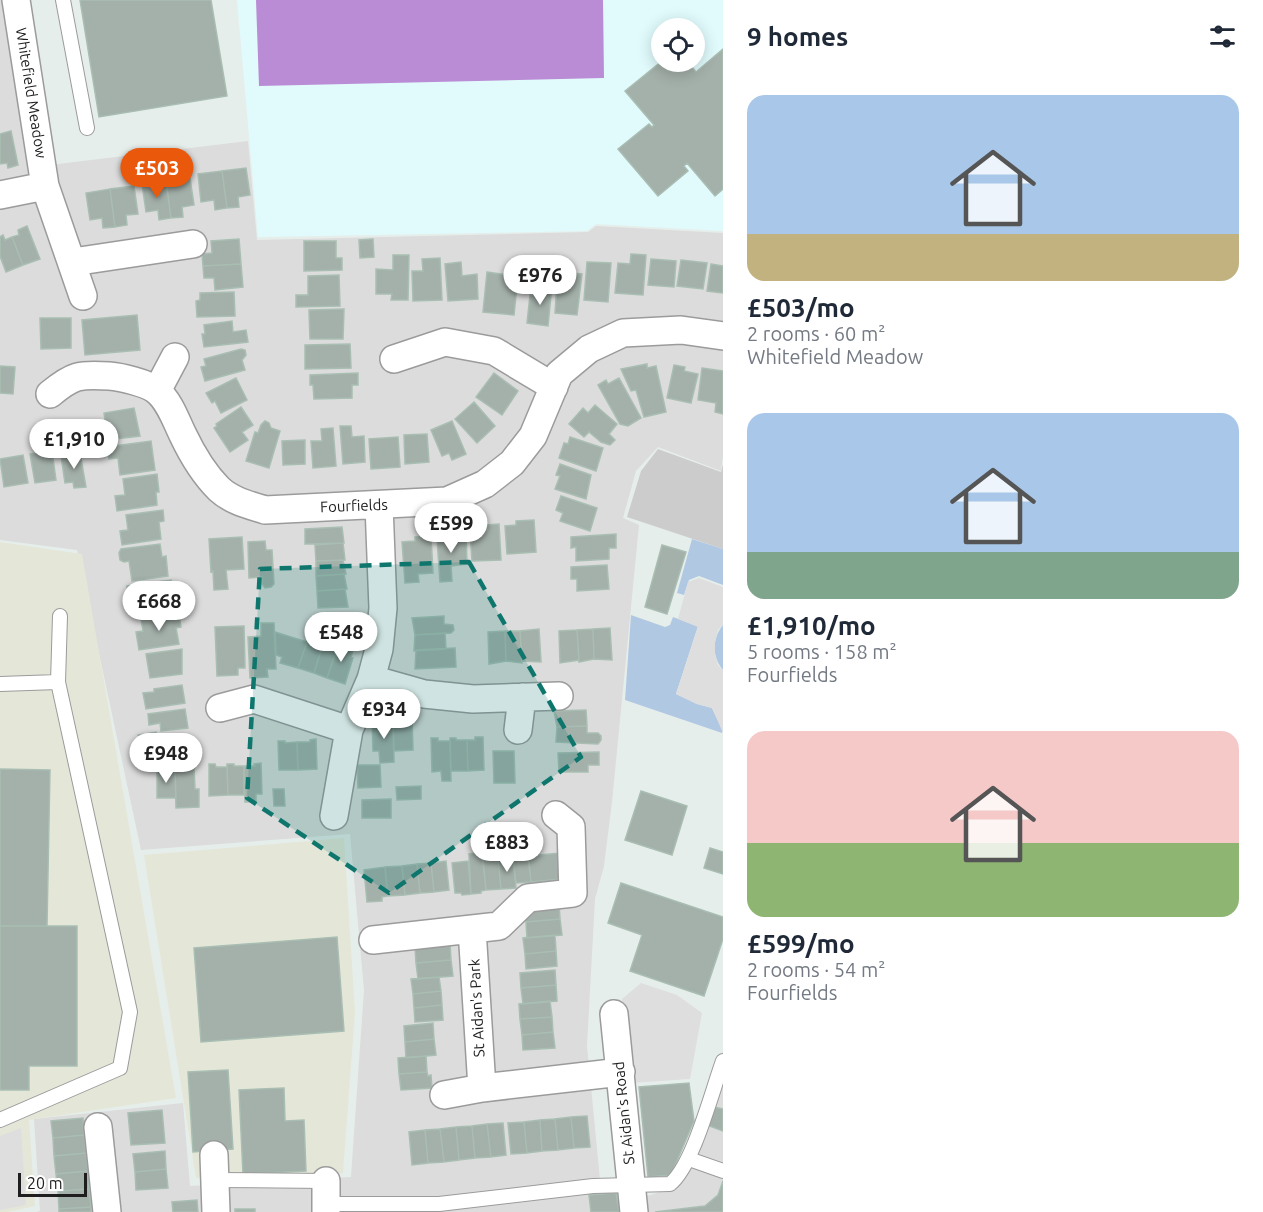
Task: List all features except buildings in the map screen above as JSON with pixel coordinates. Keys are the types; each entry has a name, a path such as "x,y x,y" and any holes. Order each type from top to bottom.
{"street":[{"name":"Whitefield Meadow","path":"16,0 45,186 83,296"},
{"path":"0,195 45,186"},
{"path":"73,262 192,244"},
{"name":"Fourfields","path":"157,391 173,413 202,468 220,490 239,502 265,510 447,501 485,484 512,463 533,436 559,374 589,349 623,333 681,330 723,336"},
{"path":"394,359 445,342 494,351 554,387"},
{"path":"50,394 68,379 89,375 114,376 138,382 157,391 175,357"},
{"path":"334,816 349,730 371,679 379,649 383,608 380,505"},
{"path":"371,679 424,694 473,699 559,696"},
{"path":"518,730 522,697"},
{"path":"220,708 254,699 349,730"},
{"path":"373,940 499,926 528,898 573,893 571,827 556,815"},
{"name":"St Aidan's Park","path":"472,929 482,1088"},
{"name":"St Aidan's Road","path":"614,1014 634,1212"},
{"path":"444,1095 482,1088 621,1072"},
{"path":"98,1127 107,1212"},
{"path":"215,1168 216,1212"}],"lane":[{"path":"63,0 87,128"},
{"path":"0,1120 120,1068 130,1012 58,682 60,616"},
{"path":"0,684 58,682"},
{"path":"215,1168 326,1199 440,1204 593,1186 670,1184 678,1178 689,1159 723,1061"},
{"path":"689,1159 723,1171"}],"highlighted area":[{"path":"469,562 581,757 389,893 247,798 260,569"}],"shaded area":[{"path":"0,0 8,0 33,167 248,141 257,240 588,232 596,226 723,233 723,456 721,471 658,447 636,471 623,518 639,525 612,802 604,866 595,899 587,1046 601,1190 619,1190 622,1212 36,1212 40,1211 34,1119 183,1103 190,1186 351,1177 364,990 350,834 141,850 77,550 0,540"},
{"path":"237,0 723,0 723,231 596,224 587,231 258,237"},
{"path":"256,0 603,0 604,78 259,86"},
{"path":"658,449 721,472 723,464 723,549 627,517 641,471"},
{"path":"692,539 723,549 723,585 699,576 689,580 684,595 677,593"},
{"path":"0,542 82,554 176,1098 29,1120 35,1206 8,1212 0,1212"},
{"path":"699,578 723,587 723,625 718,630 715,655 718,665 723,670 723,733 712,708 676,694 698,627 678,619 688,582"},
{"path":"631,615 665,627 670,625 673,617 698,626 676,694 712,708 723,730 722,733 625,700"},
{"path":"723,625 723,670 715,653 715,642"},
{"path":"344,838 355,1012 343,1173 196,1178 144,855"},
{"path":"641,983 677,995 702,1013 690,1079 631,1083 622,999"},
{"path":"723,1061 723,1212 648,1212 647,1196 678,1186"},
{"path":"21,1128 26,1205 0,1210 0,1136"}]}
